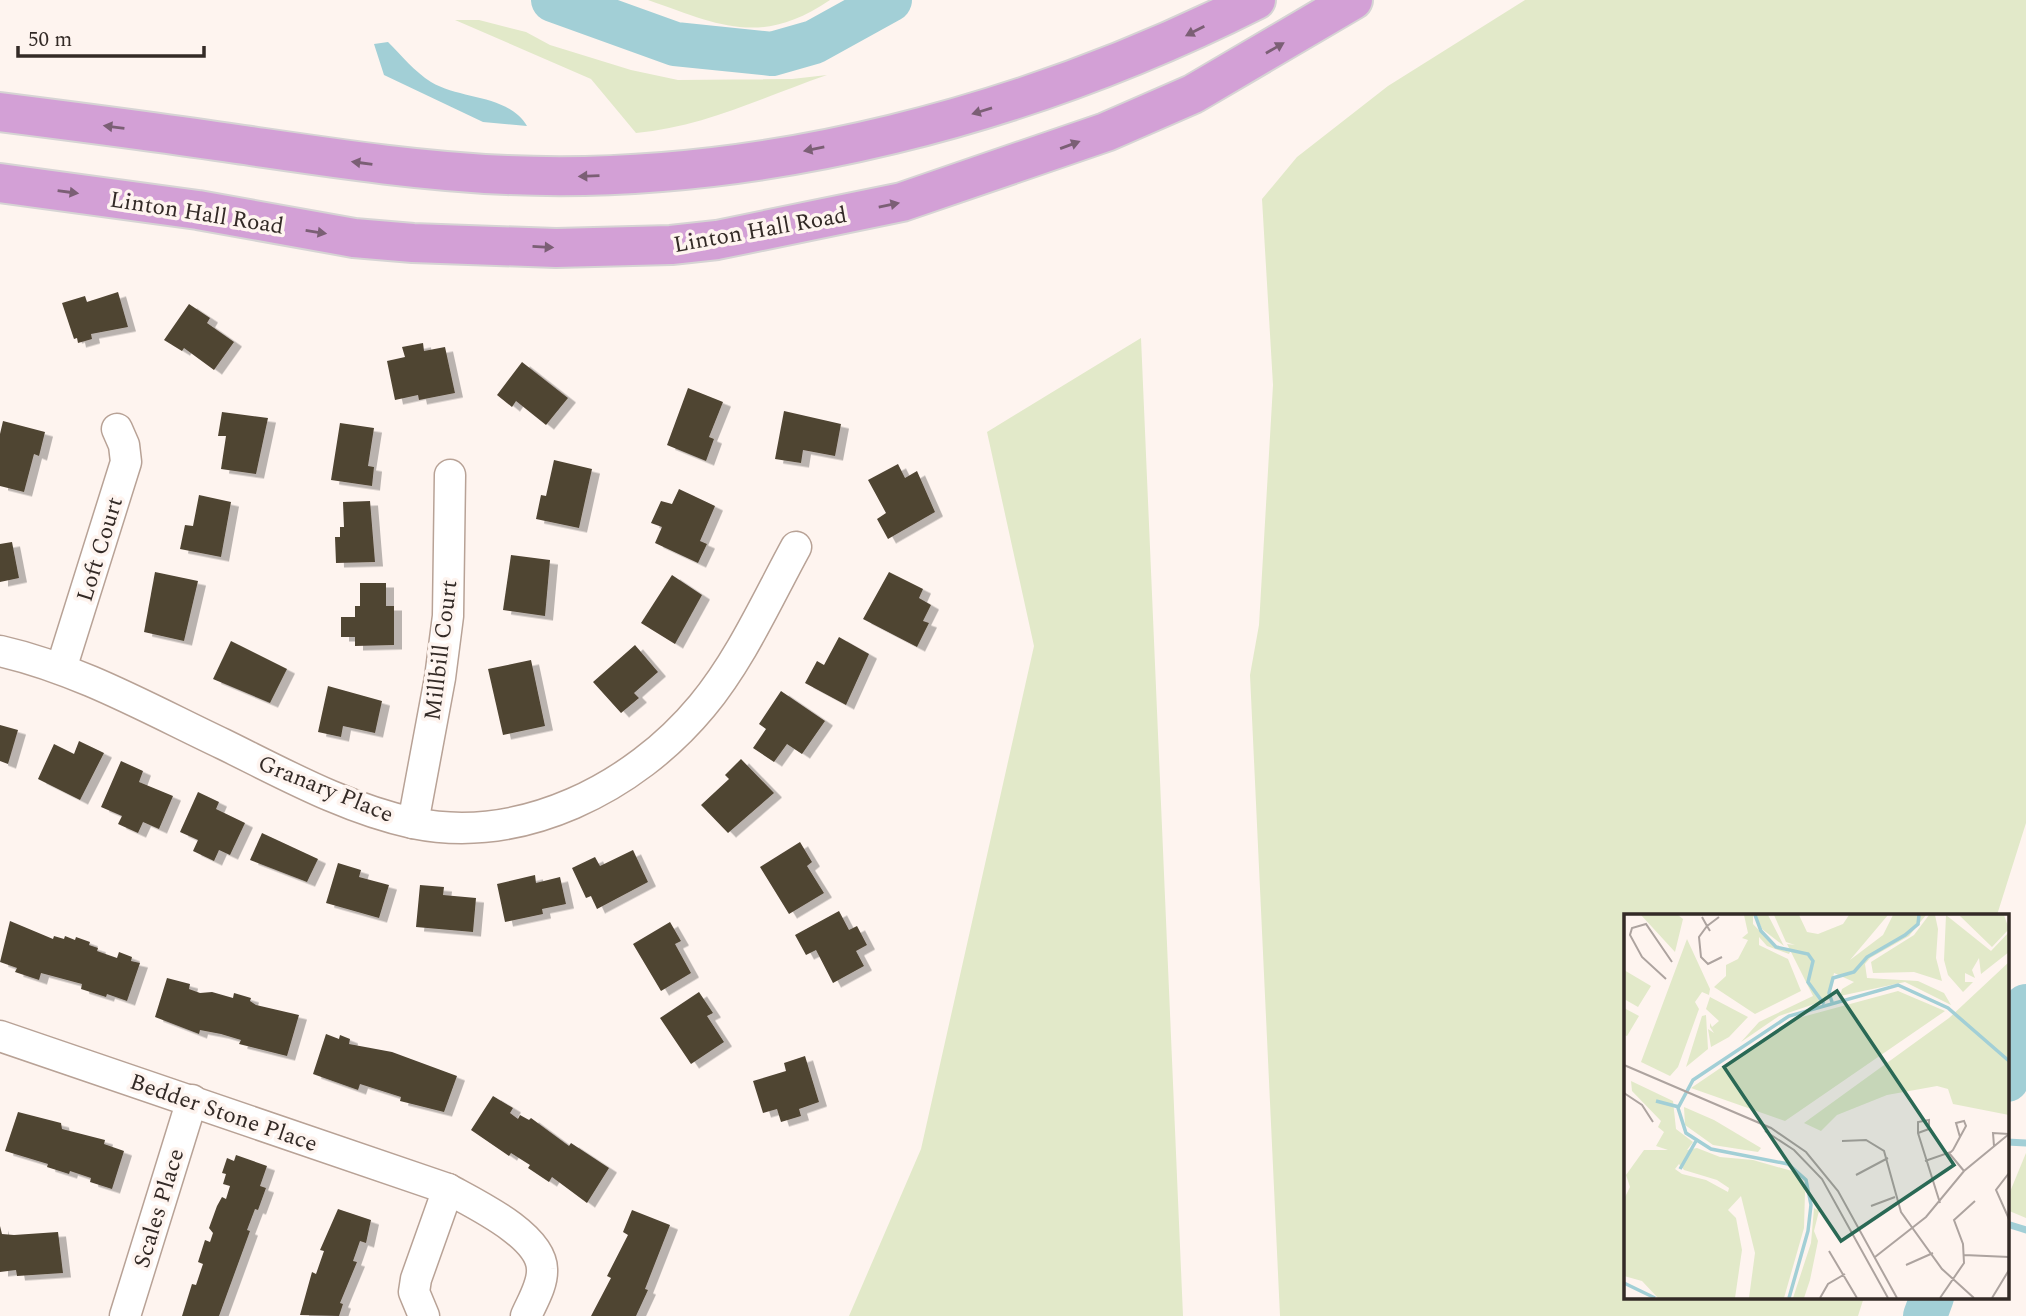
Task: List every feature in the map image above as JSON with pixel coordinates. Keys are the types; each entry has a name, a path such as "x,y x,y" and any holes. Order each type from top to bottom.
{"main road":[{"path":"0,112 393,167 552,176 660,172 809,150 977,113 1079,80 1171,43 1256,0"},
{"name":"Linton Hall Road","path":"0,183 198,210 354,238 413,243 581,248 717,240 902,202 1106,131 1193,94 1353,0"}],"street":[{"name":"Loft Court","path":"61,669 126,462 124,445 117,429"},
{"name":"Millbill Court","path":"414,823 440,678 448,616 450,475"},
{"name":"Granary Place","path":"0,651 61,669 312,787 380,814 414,823 485,827 526,821 578,801 654,755 704,704 733,663 796,547"},
{"name":"Bedder Stone Place","path":"0,1036 448,1189 487,1211 532,1244 539,1254 541,1279 526,1316"},
{"name":"Scales Place","path":"124,1316 192,1100"},
{"path":"424,1316 414,1292 416,1279 448,1189"}],"green space":[{"path":"648,0 830,0 805,15 782,23 740,27 697,17"},
{"path":"1525,0 2026,0 2026,823 1997,914 1624,914 1624,1298 1864,1298 1858,1316 1280,1316 1250,675 1259,625 1273,385 1262,199 1297,157 1388,86"},
{"path":"455,20 479,20 526,32 550,45 631,70 678,80 792,79 827,75 709,118 636,133 591,79"},
{"path":"1141,338 1183,1316 849,1316 921,1149 1034,646 987,432"},
{"path":"2026,1153 2026,1218 2008,1210 2008,1197"}],"water":[{"path":"388,42 431,82 508,108 527,126 483,122 384,75 374,44"}],"building":[{"path":"118,292 128,327 91,334 92,339 78,343 77,338 74,339 62,303 85,296 87,302"},
{"path":"189,304 210,318 207,323 234,342 214,370 184,348 182,351 164,340"},
{"path":"423,343 424,351 445,347 455,393 419,400 418,395 395,400 387,361 405,357 402,347"},
{"path":"522,362 568,398 546,425 516,401 512,407 497,395"},
{"path":"688,388 723,402 709,437 714,439 706,461 667,445"},
{"path":"784,411 841,424 835,456 803,450 801,463 775,459"},
{"path":"222,412 268,418 256,474 221,469 226,436 218,436"},
{"path":"3,421 45,432 39,456 34,454 24,492 0,486 0,434"},
{"path":"340,423 374,428 368,466 374,467 372,486 331,480"},
{"path":"554,460 592,469 579,528 536,519 541,495 546,496"},
{"path":"898,464 905,478 917,471 935,512 888,539 877,519 886,513 868,480"},
{"path":"679,489 715,506 700,541 707,544 698,563 655,543 662,527 651,523 661,501 672,504"},
{"path":"199,495 231,502 221,557 180,549 185,525 193,526"},
{"path":"370,501 375,562 336,563 335,537 340,537 340,527 344,527 343,502"},
{"path":"12,542 19,578 0,582 0,544"},
{"path":"511,555 550,560 545,616 503,610"},
{"path":"155,572 198,581 184,641 144,632"},
{"path":"889,572 923,589 919,598 931,605 923,621 929,623 917,647 863,619"},
{"path":"672,575 702,595 675,644 641,623"},
{"path":"360,583 386,583 386,606 394,606 394,645 355,646 355,637 341,637 341,617 355,617 355,606 360,606"},
{"path":"839,637 869,654 846,705 805,683 817,661 824,665"},
{"path":"231,641 287,669 270,703 213,679"},
{"path":"635,645 658,672 634,693 639,698 621,713 593,682"},
{"path":"531,660 545,726 503,735 488,669"},
{"path":"328,686 382,701 375,733 343,726 341,737 318,732"},
{"path":"781,691 825,721 802,754 787,744 774,762 753,748 766,729 759,724"},
{"path":"0,725 18,730 8,764 0,761"},
{"path":"79,741 104,753 80,800 38,779 54,744 74,754"},
{"path":"741,759 774,793 728,833 701,805 729,779 725,775"},
{"path":"121,761 143,771 139,782 173,796 159,829 143,822 138,833 118,824 122,816 101,807"},
{"path":"198,792 219,802 216,809 245,823 230,855 219,850 214,861 193,851 198,840 180,832"},
{"path":"262,833 318,859 307,882 250,860"},
{"path":"800,842 812,862 807,866 824,893 789,914 760,867"},
{"path":"633,850 648,882 597,909 591,896 586,898 572,868 595,857 600,866"},
{"path":"338,863 361,870 359,877 389,885 379,918 326,903"},
{"path":"535,875 536,883 560,877 566,904 542,909 543,914 505,922 497,884"},
{"path":"420,885 444,887 443,895 476,898 473,932 416,927"},
{"path":"839,911 849,930 857,926 867,945 856,951 864,966 833,983 816,950 806,955 795,935"},
{"path":"10,921 53,939 54,936 64,939 65,936 75,940 76,937 90,942 89,945 98,948 97,951 117,958 119,952 132,957 131,961 140,963 127,1001 81,989 82,984 41,973 39,980 15,972 17,968 0,962"},
{"path":"670,922 681,941 675,944 691,973 661,991 633,944"},
{"path":"167,978 190,984 189,989 200,993 212,992 233,998 234,993 251,998 250,1001 256,1005 299,1015 287,1056 239,1044 241,1040 221,1034 200,1030 199,1034 155,1017"},
{"path":"699,992 713,1013 707,1016 724,1042 691,1064 660,1018"},
{"path":"326,1034 339,1039 340,1035 350,1039 349,1044 392,1052 457,1076 444,1112 400,1101 401,1097 360,1084 358,1090 313,1074"},
{"path":"805,1056 819,1102 799,1109 801,1116 781,1122 777,1109 763,1113 753,1081 786,1071 784,1063"},
{"path":"493,1096 513,1108 510,1113 518,1119 520,1115 529,1120 531,1118 569,1146 571,1143 609,1168 587,1203 552,1177 549,1182 528,1168 530,1165 511,1153 509,1156 471,1130"},
{"path":"18,1112 61,1123 62,1129 105,1140 104,1144 124,1151 112,1189 90,1182 91,1178 70,1171 69,1174 47,1167 48,1164 5,1151"},
{"path":"236,1155 267,1166 260,1186 266,1188 247,1230 250,1231 219,1316 182,1316 192,1284 196,1285 203,1264 198,1262 205,1240 210,1242 213,1233 209,1228 217,1206 222,1197 226,1199 230,1186 223,1184 226,1174 222,1173 227,1158 234,1161"},
{"path":"338,1209 371,1220 366,1243 360,1241 353,1261 357,1262 340,1303 343,1304 339,1316 300,1315 312,1272 316,1274 324,1251 320,1250"},
{"path":"632,1210 670,1225 645,1289 648,1290 636,1316 591,1316 611,1278 607,1276 628,1235 623,1232"},
{"path":"0,1226 2,1234 58,1232 63,1273 17,1276 16,1270 0,1272"}],"waterway":[{"path":"553,0 675,44 772,54 814,42 890,0"},
{"path":"2008,1076 2026,1006"},
{"path":"2008,1142 2026,1143"},
{"path":"2008,1224 2026,1230"},
{"path":"1925,1316 1932,1298"}]}
